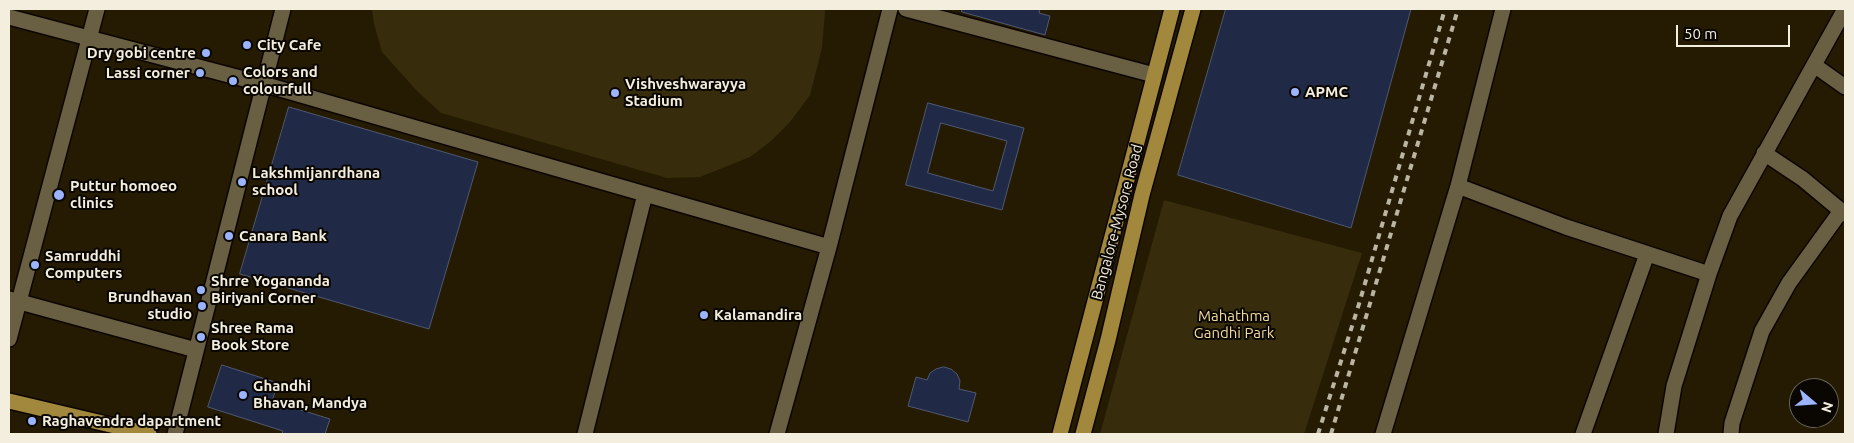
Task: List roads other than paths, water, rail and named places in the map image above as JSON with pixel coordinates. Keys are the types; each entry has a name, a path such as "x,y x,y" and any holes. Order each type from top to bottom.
{"main road":[{"name":"Bangalore-Mysore Road","path":"1060,434 1172,9"},
{"name":"Bangalore-Mysore Road","path":"1083,434 1108,340 1142,195 1193,9"},
{"path":"9,401 149,434"}],"street":[{"path":"9,339 14,301 98,9"},
{"path":"175,434 283,9"},
{"path":"777,434 829,247 890,9"},
{"path":"906,9 1154,75"},
{"path":"1383,434 1458,186 1503,9"},
{"path":"1666,434 1674,386 1709,274 1730,216 1845,9"},
{"path":"9,17 263,84 829,247"},
{"path":"1814,64 1845,87"},
{"path":"1731,434 1732,423 1762,331 1789,283 1843,212 1803,179 1764,153"},
{"path":"1458,186 1566,227 1709,274"},
{"path":"585,434 645,194"},
{"path":"1583,434 1647,254"},
{"path":"14,301 196,350"}],"railway":[{"path":"1318,434 1359,304 1445,9"},
{"path":"1331,434 1458,9"}],"place":[{"name":"City Cafe","path":"247,45"},
{"name":"Dry gobi centre","path":"206,53"},
{"name":"Lassi corner","path":"200,73"},
{"name":"Colors and colourfull","path":"233,81"},
{"name":"APMC","path":"1295,92"},
{"name":"Vishveshwarayya Stadium","path":"615,93"},
{"name":"Lakshmijanrdhana school","path":"242,182"},
{"name":"Puttur homoeo clinics","path":"59,195"},
{"name":"Canara Bank","path":"229,236"},
{"name":"Samruddhi Computers","path":"35,265"},
{"name":"Shrre Yogananda Biriyani Corner","path":"201,290"},
{"name":"Brundhavan studio","path":"202,306"},
{"name":"Kalamandira","path":"704,315"},
{"name":"Shree Rama Book Store","path":"201,337"},
{"name":"Ghandhi Bhavan, Mandya","path":"243,395"},
{"name":"Raghavendra dapartment","path":"32,421"}],"park label":[{"name":"Mahathma Gandhi Park","path":"1234,324"}]}
